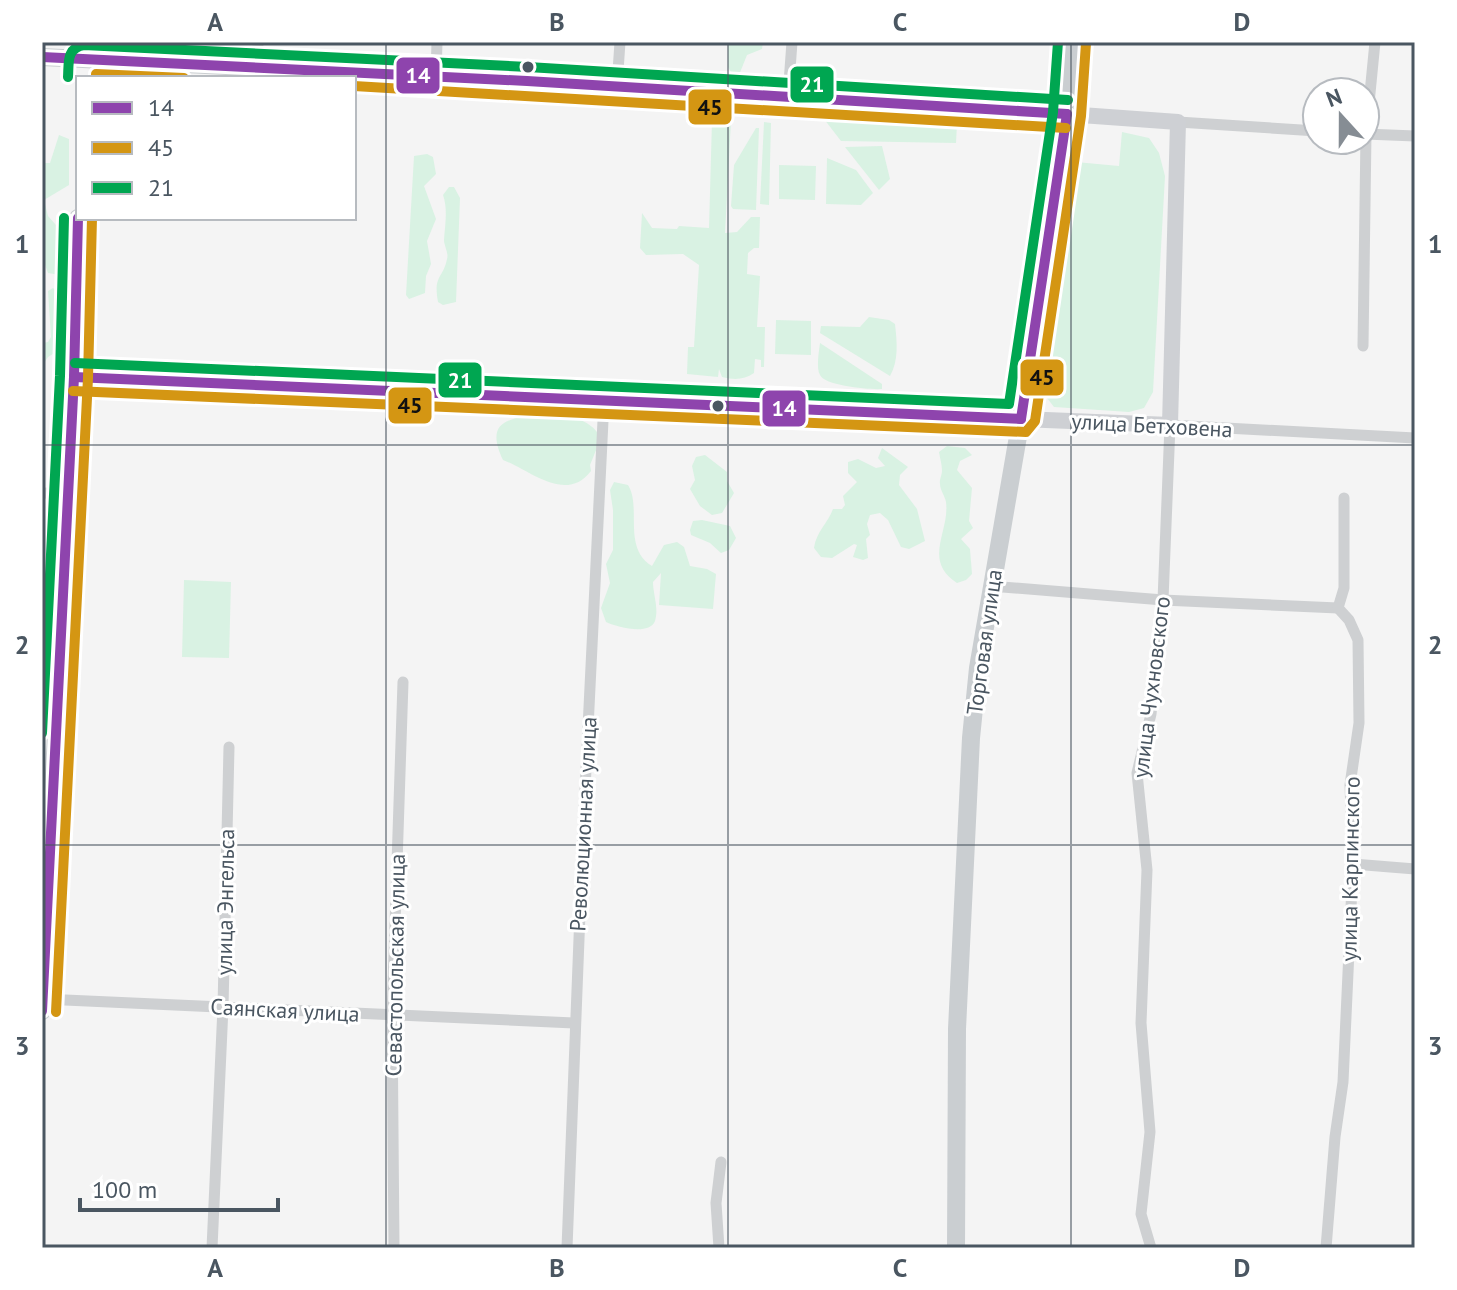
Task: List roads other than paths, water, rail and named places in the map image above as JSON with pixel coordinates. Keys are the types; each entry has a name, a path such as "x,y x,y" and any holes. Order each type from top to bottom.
{"main road":[{"name":"Торговая улица","path":"956,1248 957,1029 971,738 990,586 1021,419 1067,114 1072,42"},
{"path":"42,57 83,68 257,67 1067,114"},
{"path":"42,1011 50,693 74,377 78,220"},
{"name":"улица Бетховена","path":"74,377 1021,419"}],"street":[{"path":"257,67 258,42"},
{"path":"436,76 437,42"},
{"path":"617,86 620,42"},
{"path":"788,97 792,42"},
{"path":"1372,76 1375,42"},
{"path":"1067,114 1301,130"},
{"name":"улица Чухновского","path":"1151,1248 1141,1214 1150,1132 1141,1023 1147,870 1137,773 1151,714 1163,600 1178,122"},
{"path":"1381,135 1415,136"},
{"path":"1363,346 1366,156"},
{"name":"Революционная улица","path":"567,1248 574,1023 604,400"},
{"name":"улица Бетховена","path":"1021,419 1415,438"},
{"path":"42,493 67,494"},
{"path":"990,586 1163,600 1338,608 1344,588 1344,498"},
{"name":"улица Карпинского","path":"1326,1248 1343,1082 1353,864 1350,785 1359,723 1358,640 1349,620 1338,608"},
{"name":"Севастопольская улица","path":"394,1248 392,1015 403,682"},
{"name":"улица Энгельса","path":"212,1248 223,1007 229,747"},
{"path":"1353,864 1415,869"},
{"name":"Саянская улица","path":"43,999 574,1023"},
{"path":"719,1248 716,1203 721,1162"}]}
